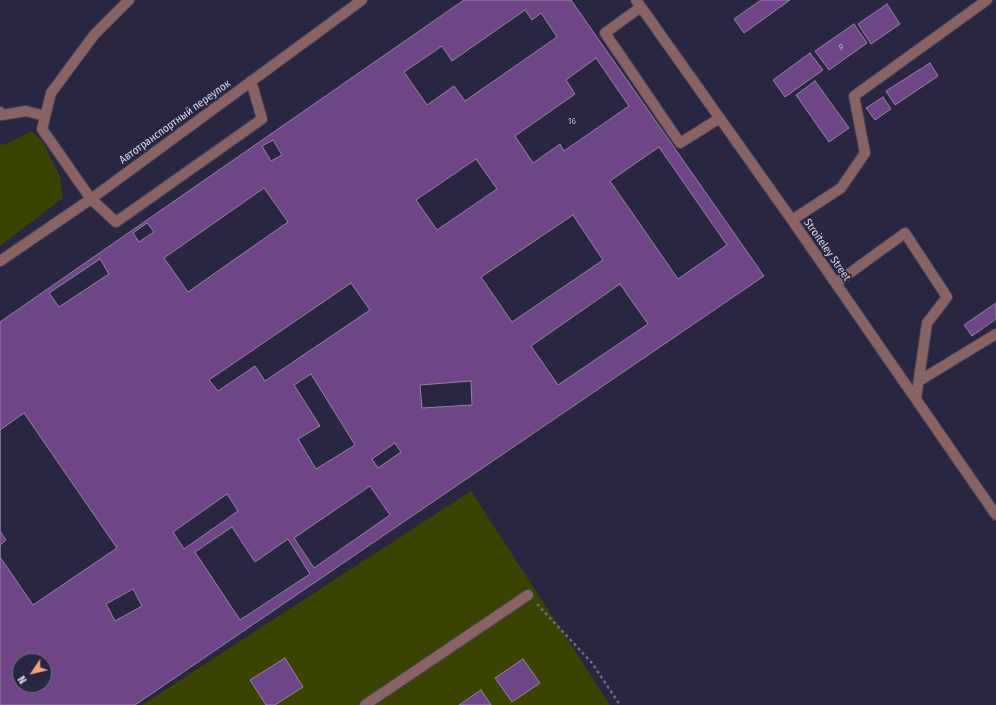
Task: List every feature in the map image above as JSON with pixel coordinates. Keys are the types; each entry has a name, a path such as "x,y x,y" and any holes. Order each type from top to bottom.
{"street":[{"path":"129,0 94,35 51,93 42,129 91,199 116,222 262,119 251,82"},
{"name":"Автотранспортный переулок","path":"0,261 91,199 362,0"},
{"path":"792,220 841,188 865,153 854,96 987,0"},
{"path":"639,4 605,33 680,143 720,118"},
{"name":"Stroiteley Street","path":"639,4 792,220 996,515"},
{"path":"1,114 26,111 45,116"},
{"path":"836,283 905,234 947,296 927,323 916,399"},
{"path":"919,381 996,334"},
{"path":"364,705 528,595"}],"path":[{"path":"528,595 592,663 620,705"}],"green space":[{"path":"31,131 43,142 60,176 63,198 0,246 0,144 3,145"},
{"path":"471,491 610,705 142,705"}],"building":[{"path":"464,0 571,0 764,276 135,705 0,705 0,322"},
{"path":"761,0 790,0 744,33 734,19"},
{"path":"887,4 900,24 871,44 858,24"},
{"path":"525,10 532,20 541,13 557,37 465,101 454,86 427,105 404,72 442,46 452,61"},
{"path":"854,24 867,43 829,70 815,51"},
{"path":"810,53 823,70 785,97 773,80"},
{"path":"596,58 629,106 564,151 560,144 533,163 515,136 575,94 566,80"},
{"path":"930,63 938,76 895,105 886,91"},
{"path":"815,81 849,128 829,142 796,95"},
{"path":"883,97 891,109 875,120 866,108"},
{"path":"273,140 282,155 271,161 262,146"},
{"path":"659,147 727,245 678,279 610,181"},
{"path":"476,159 497,189 437,230 416,200"},
{"path":"264,188 288,222 188,292 164,258"},
{"path":"573,215 603,260 512,322 481,277"},
{"path":"147,223 154,232 139,242 133,233"},
{"path":"100,259 109,274 59,307 49,293"},
{"path":"351,283 370,310 265,381 255,366 218,391 209,380"},
{"path":"620,284 648,324 558,385 531,346"},
{"path":"996,303 996,319 972,336 964,325"},
{"path":"311,374 355,445 316,469 298,439 320,426 294,385"},
{"path":"471,381 472,405 422,408 420,385"},
{"path":"24,413 117,548 33,605 0,557 0,545 6,540 0,531 0,430"},
{"path":"395,443 401,452 378,468 372,459"},
{"path":"370,486 390,515 314,568 294,538"},
{"path":"227,494 238,511 184,549 173,532"},
{"path":"232,527 255,562 288,539 310,574 240,620 195,552"},
{"path":"133,589 142,606 115,621 106,604"},
{"path":"285,658 303,687 275,705 266,705 250,680"},
{"path":"523,659 540,683 512,702 495,678"},
{"path":"481,690 491,705 459,705"}]}
